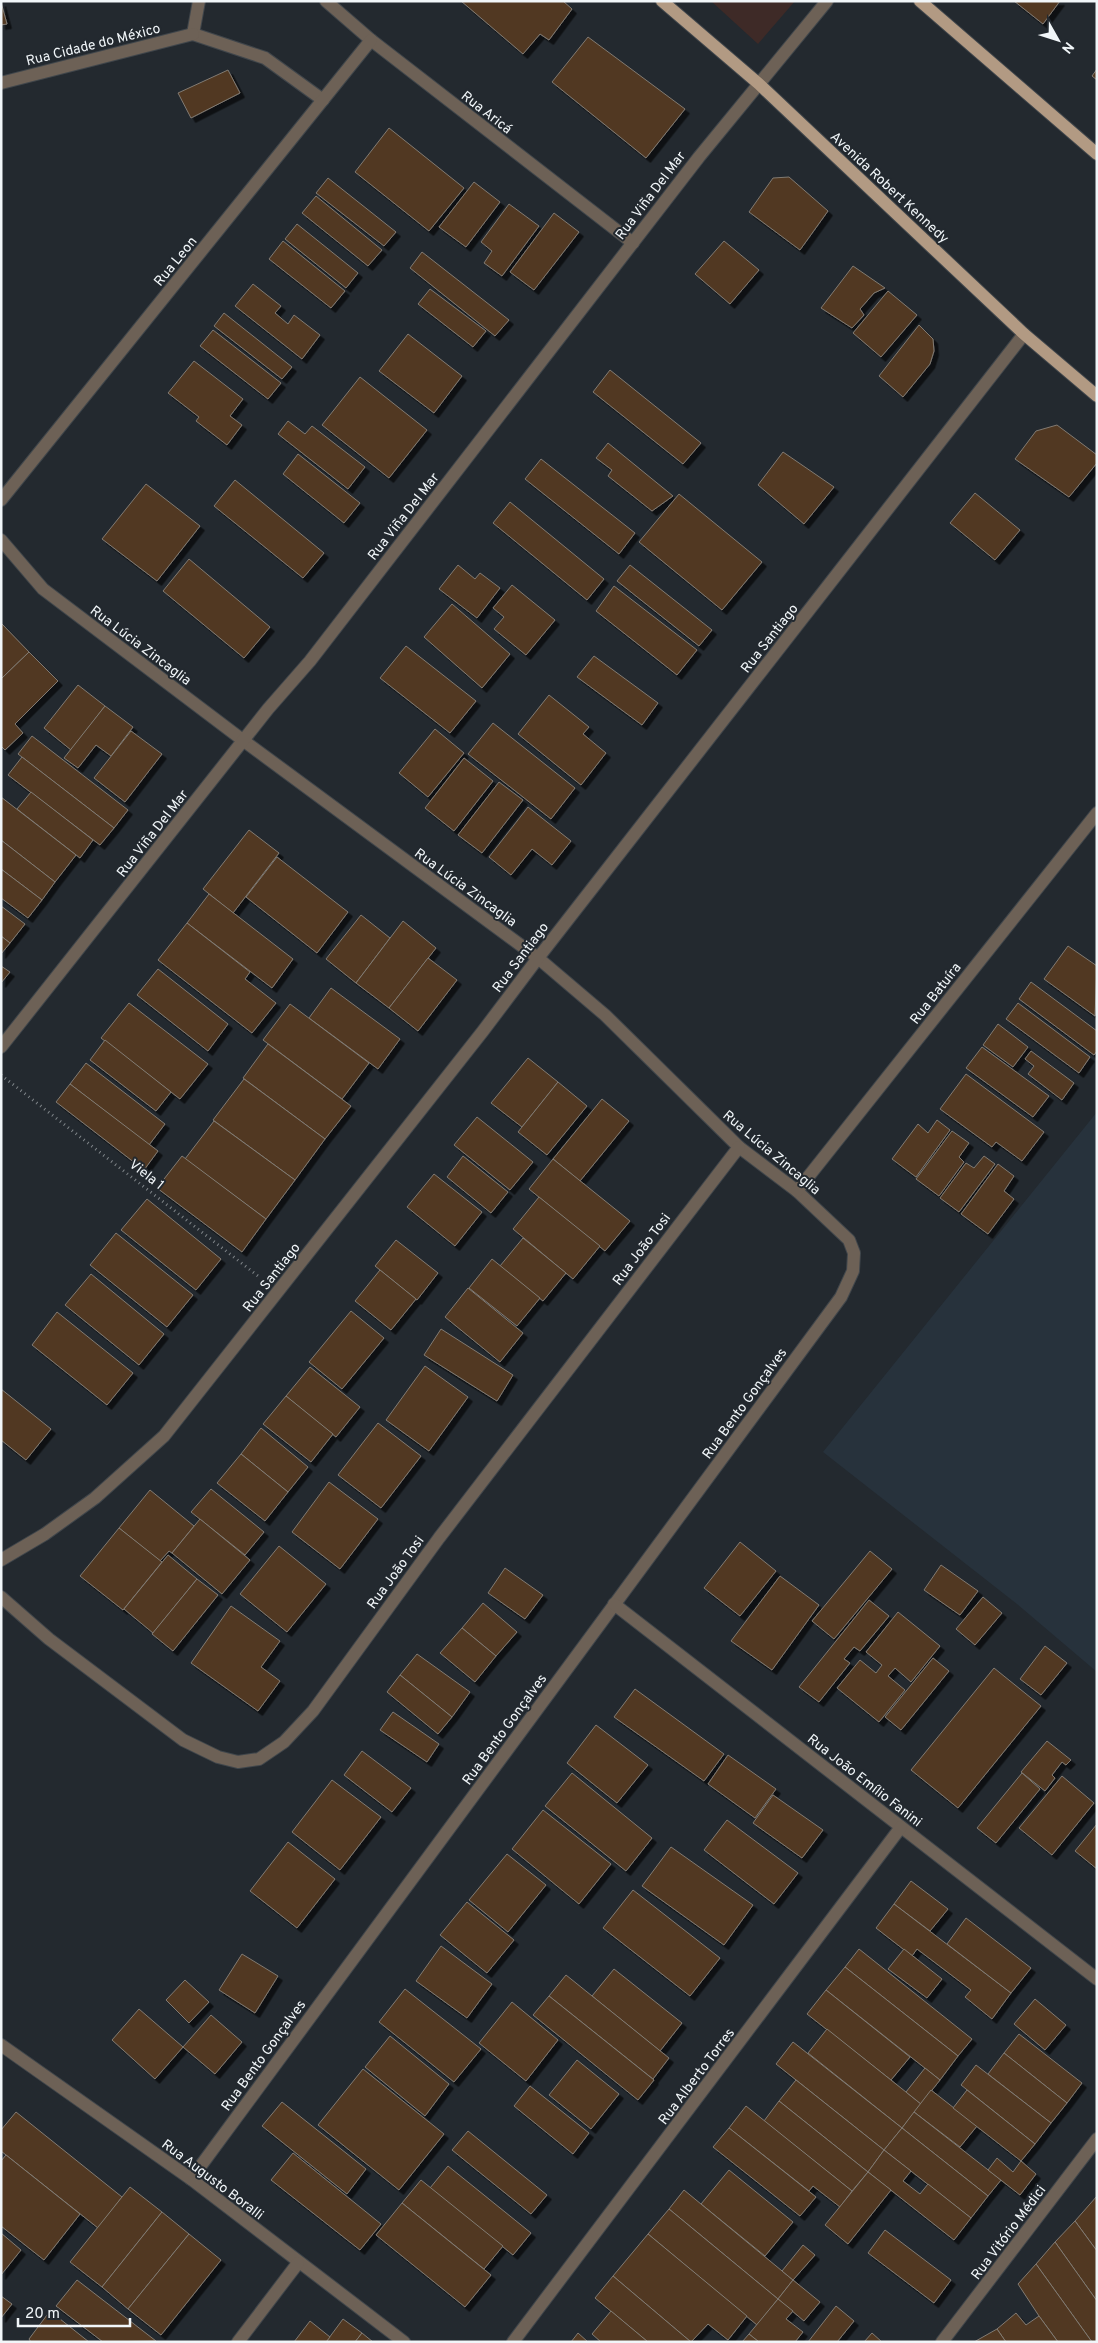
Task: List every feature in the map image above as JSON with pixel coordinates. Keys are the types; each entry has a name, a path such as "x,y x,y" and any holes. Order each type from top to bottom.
{"main road":[{"name":"Avenida Robert Kennedy","path":"662,1 759,84 1024,334 1097,396"},
{"path":"920,1 1097,154"}],"street":[{"path":"199,1 193,34 265,58 323,100"},
{"name":"Rua Aricá","path":"326,1 371,40 633,243"},
{"name":"Rua Viña Del Mar","path":"1,1047 328,637 699,156 827,1"},
{"name":"Rua Cidade do México","path":"1,83 193,34"},
{"name":"Rua Leon","path":"1,500 371,40"},
{"name":"Rua Santiago","path":"1,1560 44,1534 95,1498 164,1436 483,1031 1024,334"},
{"name":"Rua Lúcia Zincaglia","path":"1,540 43,589 244,742 538,958 605,1015 738,1147 797,1191 849,1240 854,1253 853,1270 841,1297"},
{"name":"Rua Batuíra","path":"797,1191 1097,813"},
{"name":"Rua João Tosi","path":"1,1596 49,1639 183,1740 218,1757 238,1762 259,1759 284,1742 313,1711 439,1538 738,1147"},
{"name":"Rua Bento Gonçalves","path":"191,2179 841,1297"},
{"name":"Rua João Emílio Fanini","path":"614,1604 1097,1979"},
{"name":"Rua Alberto Torres","path":"513,2342 901,1827"},
{"name":"Rua Augusto Boralli","path":"2,2048 191,2179 298,2263 404,2342"},
{"name":"Rua Vitório Médici","path":"942,2342 1097,2139"},
{"path":"238,2342 298,2263"}],"path":[{"name":"Viela 1","path":"1,1075 278,1292"}],"shaded area":[{"path":"711,1 795,1 758,44"},
{"path":"1097,1112 1097,1672 1017,1604 823,1452"}],"building":[{"path":"461,1 563,1 572,9 549,40 540,34 523,54"},
{"path":"1014,1 1060,1 1043,24"},
{"path":"1,2 7,24 1,25"},
{"path":"588,37 685,109 646,158 552,82"},
{"path":"1097,69 1097,80 1092,76"},
{"path":"228,70 240,93 191,118 178,93"},
{"path":"389,128 464,188 429,231 355,172"},
{"path":"789,177 828,211 800,250 749,212 773,178"},
{"path":"328,178 396,232 384,246 316,193"},
{"path":"474,182 500,202 466,247 439,227"},
{"path":"316,196 382,250 368,266 302,213"},
{"path":"509,204 539,226 502,276 484,263 492,251 481,242"},
{"path":"554,213 579,232 534,290 510,272"},
{"path":"297,224 358,273 346,288 285,239"},
{"path":"283,241 345,291 331,308 269,259"},
{"path":"724,241 759,270 730,304 695,274"},
{"path":"422,252 509,320 495,336 410,268"},
{"path":"853,266 885,288 874,293 860,309 864,315 852,328 821,308"},
{"path":"253,284 281,306 275,313 288,324 294,315 320,335 302,359 235,306"},
{"path":"430,289 486,331 473,347 418,304"},
{"path":"888,291 917,315 881,357 853,333"},
{"path":"224,313 292,367 282,379 214,326"},
{"path":"919,325 933,339 934,351 930,364 903,397 879,376"},
{"path":"213,330 281,383 268,399 200,346"},
{"path":"408,334 462,376 434,413 379,371"},
{"path":"194,361 243,399 230,416 242,425 227,445 196,421 199,417 168,393"},
{"path":"610,370 701,443 683,464 593,392"},
{"path":"360,377 427,430 389,478 322,425"},
{"path":"288,421 305,434 312,426 365,467 348,489 278,434"},
{"path":"1057,425 1097,455 1097,463 1069,497 1015,459 1036,431"},
{"path":"608,443 673,496 652,511 608,476 612,470 596,458"},
{"path":"783,452 834,487 804,524 758,485"},
{"path":"298,454 360,503 344,523 283,474"},
{"path":"541,459 635,533 619,554 525,479"},
{"path":"235,480 324,553 303,578 214,506"},
{"path":"146,484 200,526 157,581 102,539"},
{"path":"975,493 1020,530 995,560 950,523"},
{"path":"679,494 762,562 722,610 639,542"},
{"path":"510,502 604,579 587,600 493,523"},
{"path":"189,559 270,627 244,658 163,591"},
{"path":"458,565 475,579 480,573 500,588 477,618 439,589"},
{"path":"630,565 712,630 699,646 617,581"},
{"path":"512,585 555,620 526,655 494,629 504,617 493,608"},
{"path":"614,586 697,650 677,675 596,611"},
{"path":"452,604 510,654 482,688 424,637"},
{"path":"1,623 29,652 1,679"},
{"path":"406,646 476,701 450,733 380,678"},
{"path":"29,652 58,681 15,724 23,733 5,750 1,746 1,679"},
{"path":"594,656 658,703 642,725 577,677"},
{"path":"78,685 105,706 71,750 44,728"},
{"path":"549,695 589,727 583,734 606,753 581,785 518,734"},
{"path":"105,706 133,727 111,756 96,745 78,768 64,758"},
{"path":"493,723 575,788 551,819 468,754"},
{"path":"435,729 464,753 428,797 399,773"},
{"path":"131,731 162,754 125,802 94,778"},
{"path":"32,736 128,810 114,828 18,754"},
{"path":"22,757 114,828 100,845 8,775"},
{"path":"464,758 493,781 454,831 425,808"},
{"path":"499,782 523,800 482,853 458,835"},
{"path":"31,792 93,840 80,858 17,809"},
{"path":"1,797 76,855 55,882 1,840"},
{"path":"528,807 571,841 552,865 532,849 511,875 489,857"},
{"path":"249,830 279,853 233,913 203,889"},
{"path":"1,840 55,882 42,900 1,869"},
{"path":"277,857 348,912 317,953 246,897"},
{"path":"1,869 42,900 28,918 1,898"},
{"path":"209,894 293,959 272,988 187,923"},
{"path":"1,906 25,924 10,943 1,936"},
{"path":"361,915 390,938 356,983 326,959"},
{"path":"403,921 436,948 389,1008 356,983"},
{"path":"187,923 250,972 245,979 276,1003 252,1033 158,960"},
{"path":"1,936 10,943 1,954"},
{"path":"1068,946 1097,966 1095,1016 1044,979"},
{"path":"428,958 457,980 418,1031 389,1008"},
{"path":"1,966 10,972 1,983"},
{"path":"158,969 228,1024 208,1051 137,995"},
{"path":"1031,982 1097,1031 1097,1051 1094,1055 1019,999"},
{"path":"331,988 400,1039 378,1069 309,1018"},
{"path":"129,1003 208,1064 180,1099 101,1038"},
{"path":"1018,1003 1090,1057 1079,1073 1006,1019"},
{"path":"290,1004 369,1063 342,1099 263,1040"},
{"path":"998,1024 1028,1047 1013,1067 983,1045"},
{"path":"105,1040 171,1092 156,1111 90,1060"},
{"path":"268,1044 351,1106 325,1139 243,1078"},
{"path":"982,1047 1049,1096 1033,1117 966,1068"},
{"path":"1031,1051 1074,1083 1062,1100 1028,1074 1034,1066 1025,1059"},
{"path":"528,1058 558,1082 522,1127 491,1103"},
{"path":"86,1063 165,1124 149,1145 70,1084"},
{"path":"966,1074 1044,1132 1022,1161 996,1142 992,1147 940,1109"},
{"path":"244,1079 325,1139 295,1180 213,1120"},
{"path":"558,1082 587,1106 547,1155 518,1132"},
{"path":"70,1084 158,1151 144,1170 56,1102"},
{"path":"602,1099 629,1121 580,1181 553,1159"},
{"path":"477,1117 533,1162 510,1190 454,1145"},
{"path":"937,1120 950,1130 916,1177 892,1159 918,1124 928,1133"},
{"path":"214,1121 295,1180 266,1219 185,1159"},
{"path":"952,1131 969,1143 959,1157 964,1162 939,1196 916,1179"},
{"path":"182,1156 266,1219 242,1252 157,1188"},
{"path":"463,1156 508,1192 491,1213 447,1177"},
{"path":"984,1156 995,1164 959,1212 940,1198 966,1163 974,1168"},
{"path":"553,1159 630,1221 605,1251 529,1189"},
{"path":"998,1164 1014,1176 1004,1191 1014,1199 988,1234 961,1214"},
{"path":"434,1174 482,1212 455,1246 407,1207"},
{"path":"539,1197 600,1246 573,1279 513,1229"},
{"path":"147,1199 221,1259 196,1290 121,1230"},
{"path":"116,1233 193,1295 167,1327 90,1265"},
{"path":"523,1238 566,1273 543,1301 500,1266"},
{"path":"396,1240 438,1273 417,1300 375,1266"},
{"path":"492,1259 540,1298 517,1326 469,1288"},
{"path":"380,1270 416,1299 391,1330 355,1301"},
{"path":"91,1274 164,1334 139,1365 65,1305"},
{"path":"468,1288 523,1333 500,1362 445,1317"},
{"path":"351,1311 384,1338 342,1389 309,1362"},
{"path":"57,1312 133,1373 107,1405 32,1345"},
{"path":"441,1329 513,1375 497,1401 424,1355"},
{"path":"425,1366 468,1397 429,1451 386,1420"},
{"path":"310,1367 360,1407 336,1437 286,1396"},
{"path":"1,1389 51,1429 26,1460 1,1440"},
{"path":"286,1396 333,1434 311,1462 263,1424"},
{"path":"378,1423 421,1456 381,1508 338,1475"},
{"path":"261,1428 308,1467 288,1492 241,1454"},
{"path":"241,1454 288,1492 265,1521 217,1483"},
{"path":"329,1482 378,1519 340,1569 292,1532"},
{"path":"211,1489 264,1532 245,1555 191,1512"},
{"path":"150,1490 194,1526 172,1553 169,1551 160,1561 119,1528"},
{"path":"200,1519 250,1560 222,1594 172,1553"},
{"path":"119,1528 162,1562 123,1610 80,1576"},
{"path":"740,1542 776,1571 740,1616 704,1588"},
{"path":"279,1546 326,1584 287,1632 240,1594"},
{"path":"870,1551 892,1569 834,1639 812,1621"},
{"path":"168,1555 197,1579 153,1633 124,1609"},
{"path":"941,1565 978,1591 960,1615 924,1590"},
{"path":"505,1568 543,1595 525,1619 488,1593"},
{"path":"780,1576 819,1605 772,1670 731,1641"},
{"path":"197,1579 218,1595 173,1651 152,1634"},
{"path":"983,1597 1002,1613 975,1645 956,1629"},
{"path":"869,1600 889,1616 860,1651 854,1647 844,1659 850,1663 819,1702 799,1687"},
{"path":"483,1603 517,1632 496,1656 462,1628"},
{"path":"231,1606 280,1641 261,1667 280,1681 258,1711 191,1663"},
{"path":"898,1612 940,1646 911,1682 895,1668 888,1676 905,1690 879,1722 837,1688 860,1660 876,1673 882,1665 866,1652"},
{"path":"462,1628 496,1656 475,1682 440,1653"},
{"path":"1045,1646 1067,1663 1041,1695 1020,1679"},
{"path":"417,1654 470,1692 452,1717 400,1675"},
{"path":"933,1658 949,1671 901,1730 885,1717"},
{"path":"994,1668 1041,1706 958,1808 911,1770"},
{"path":"400,1675 452,1717 438,1734 387,1692"},
{"path":"635,1689 724,1754 704,1781 614,1717"},
{"path":"393,1712 439,1744 427,1762 380,1730"},
{"path":"596,1725 648,1765 617,1803 567,1763"},
{"path":"1047,1741 1071,1760 1066,1765 1062,1762 1052,1775 1055,1778 1045,1791 1021,1772"},
{"path":"362,1751 411,1788 392,1812 344,1775"},
{"path":"728,1755 776,1789 755,1818 708,1784"},
{"path":"572,1773 652,1838 626,1871 545,1806"},
{"path":"1022,1773 1040,1789 996,1843 977,1828"},
{"path":"1062,1776 1094,1803 1052,1855 1019,1828"},
{"path":"332,1780 381,1817 340,1870 292,1832"},
{"path":"773,1795 823,1830 802,1858 753,1823"},
{"path":"543,1810 611,1864 579,1904 512,1849"},
{"path":"727,1820 798,1873 774,1904 704,1850"},
{"path":"1097,1824 1097,1869 1075,1851"},
{"path":"288,1842 335,1879 297,1928 250,1891"},
{"path":"671,1847 753,1905 724,1945 642,1886"},
{"path":"507,1854 546,1885 508,1932 469,1900"},
{"path":"911,1881 948,1909 930,1931 894,1904"},
{"path":"633,1890 720,1958 690,1996 603,1928"},
{"path":"467,1902 514,1940 487,1973 440,1935"},
{"path":"894,1904 1011,1993 992,2019 965,1997 971,1990 917,1949 912,1956 876,1928"},
{"path":"966,1918 1031,1968 1011,1993 947,1944"},
{"path":"441,1946 492,1984 467,2018 416,1981"},
{"path":"859,1949 972,2039 958,2056 845,1967"},
{"path":"904,1949 942,1979 927,1998 888,1969"},
{"path":"242,1954 278,1976 255,2013 219,1990"},
{"path":"845,1967 958,2056 940,2080 826,1990"},
{"path":"614,1969 682,2023 660,2051 592,1996"},
{"path":"566,1975 669,2058 653,2079 549,1996"},
{"path":"185,1980 209,2002 189,2023 166,2000"},
{"path":"405,1989 481,2049 454,2082 379,2022"},
{"path":"826,1990 910,2057 891,2080 807,2014"},
{"path":"549,1996 654,2080 638,2100 533,2015"},
{"path":"1035,1999 1066,2025 1045,2050 1014,2024"},
{"path":"512,2002 558,2040 526,2081 479,2043"},
{"path":"139,2009 183,2047 155,2079 112,2040"},
{"path":"211,2015 242,2042 215,2074 183,2047"},
{"path":"827,2029 921,2104 902,2128 808,2053"},
{"path":"1019,2034 1082,2083 1067,2103 1004,2053"},
{"path":"390,2036 449,2084 425,2116 365,2067"},
{"path":"793,2042 902,2128 884,2150 776,2064"},
{"path":"1004,2053 1067,2103 1051,2123 988,2074"},
{"path":"577,2060 619,2094 591,2129 549,2095"},
{"path":"976,2065 1051,2123 1035,2144 961,2085"},
{"path":"925,2068 940,2080 921,2104 906,2092"},
{"path":"363,2069 444,2134 399,2190 318,2125"},
{"path":"796,2080 884,2150 868,2172 779,2101"},
{"path":"530,2086 589,2133 573,2154 514,2106"},
{"path":"931,2090 977,2126 960,2147 914,2112"},
{"path":"967,2090 1035,2144 1021,2161 953,2108"},
{"path":"779,2101 868,2172 852,2191 764,2121"},
{"path":"282,2102 366,2169 347,2194 262,2126"},
{"path":"746,2106 852,2191 840,2207 813,2186 809,2191 729,2128"},
{"path":"16,2112 122,2197 98,2228 1,2151 1,2130"},
{"path":"914,2112 1001,2180 988,2196 902,2128"},
{"path":"729,2128 816,2197 800,2216 713,2147"},
{"path":"902,2128 988,2196 971,2218 884,2150"},
{"path":"468,2131 547,2195 531,2214 452,2150"},
{"path":"884,2150 911,2171 903,2181 920,2194 928,2184 971,2218 954,2240 868,2172"},
{"path":"293,2153 381,2224 360,2250 271,2180"},
{"path":"6,2155 80,2214 44,2260 1,2226 1,2161"},
{"path":"997,2158 1013,2172 1021,2161 1036,2174 1020,2195 988,2170"},
{"path":"448,2166 531,2233 513,2255 430,2188"},
{"path":"729,2170 793,2222 765,2256 701,2204"},
{"path":"868,2172 891,2190 848,2244 825,2225"},
{"path":"421,2180 503,2246 484,2269 402,2203"},
{"path":"130,2187 162,2212 102,2287 70,2262"},
{"path":"684,2190 793,2280 778,2299 669,2209"},
{"path":"1097,2196 1097,2251 1075,2221"},
{"path":"402,2203 491,2275 465,2307 376,2235"},
{"path":"669,2209 778,2299 757,2325 648,2234"},
{"path":"162,2212 189,2234 128,2309 102,2287"},
{"path":"1075,2221 1097,2251 1097,2301 1055,2242"},
{"path":"885,2230 951,2280 934,2303 868,2253"},
{"path":"1,2233 21,2250 1,2275"},
{"path":"189,2234 221,2260 161,2335 128,2309"},
{"path":"648,2234 747,2316 728,2340 708,2324 691,2342 613,2276"},
{"path":"1055,2242 1097,2301 1097,2342 1092,2342 1036,2264"},
{"path":"803,2245 815,2255 793,2280 782,2271"},
{"path":"1036,2264 1092,2342 1058,2342 1039,2316 1018,2284"},
{"path":"613,2276 691,2342 648,2342 595,2298"},
{"path":"77,2280 156,2341 103,2342 56,2306"},
{"path":"793,2280 820,2302 804,2321 778,2299"},
{"path":"1,2296 12,2304 1,2318"},
{"path":"778,2299 793,2311 786,2319 803,2332 795,2342 759,2342 749,2334"},
{"path":"836,2306 854,2321 837,2342 808,2342"},
{"path":"50,2311 89,2342 31,2342 29,2339"},
{"path":"611,2311 648,2342 601,2342 592,2334"},
{"path":"1016,2313 1026,2325 1039,2316 1058,2342 1006,2342 997,2329"},
{"path":"343,2319 362,2333 355,2342 326,2342"},
{"path":"310,2321 330,2337 326,2342 294,2342"},
{"path":"997,2329 1006,2342 974,2342"},
{"path":"362,2333 373,2342 355,2342"},
{"path":"578,2333 588,2342 571,2342"},
{"path":"872,2333 882,2342 864,2342"},
{"path":"749,2334 759,2342 742,2342"}]}
